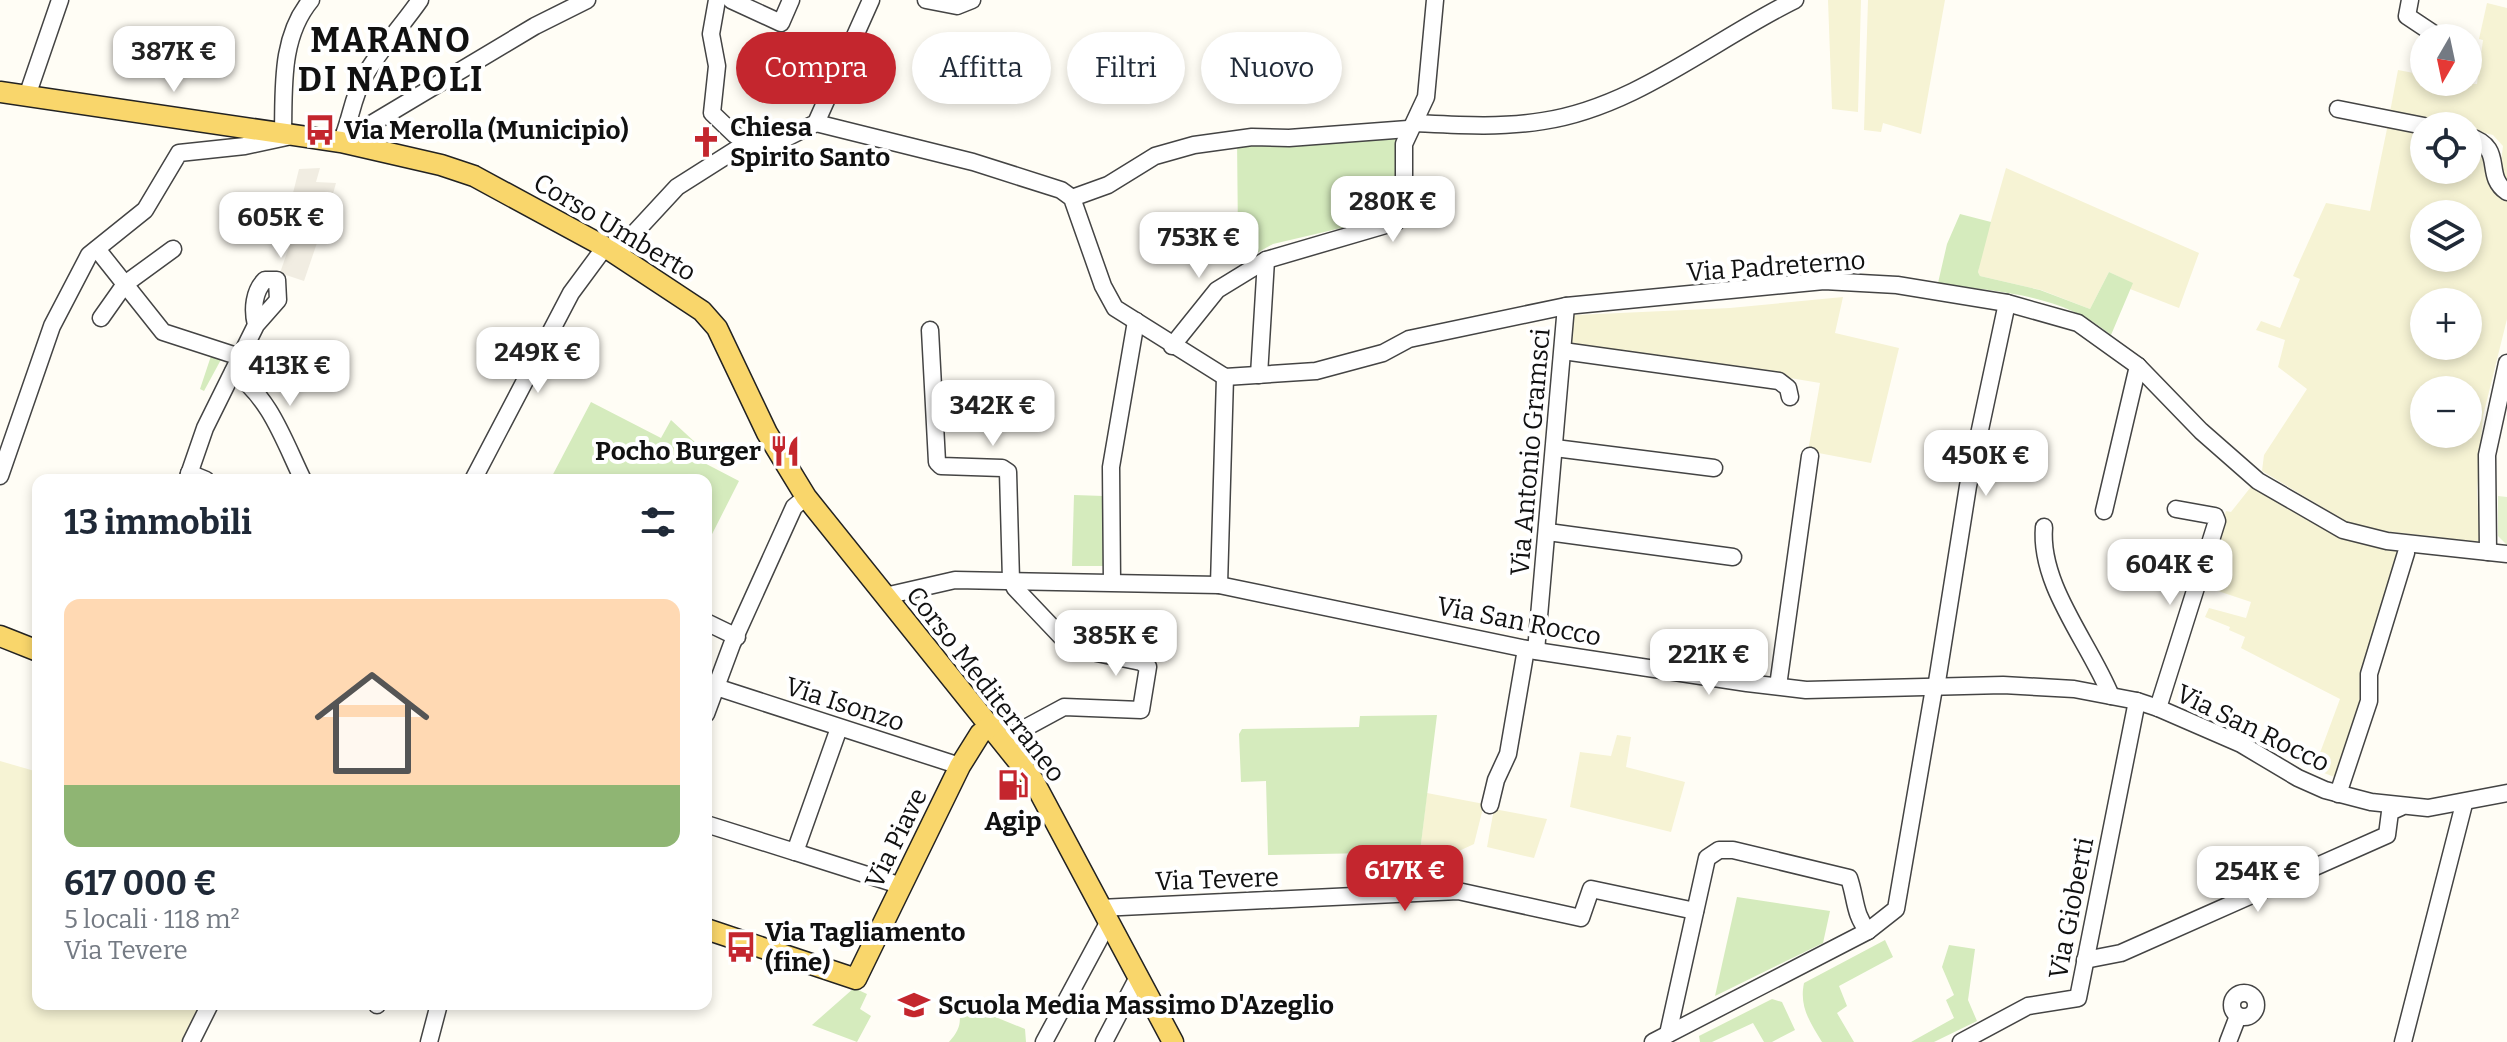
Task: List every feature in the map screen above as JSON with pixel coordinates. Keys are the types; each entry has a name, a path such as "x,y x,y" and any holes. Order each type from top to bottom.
{"main road":[{"name":"Corso Umberto","path":"0,92 341,142 474,176 677,291 717,328 767,433 806,497"},
{"name":"Corso Mediterraneo","path":"806,497 1033,780 1173,1042"},
{"path":"0,636 32,649"},
{"name":"Via Piave","path":"712,931 856,979 960,766 980,734 997,732"}],"street":[{"path":"27,96 60,0"},
{"path":"0,476 52,326 89,255 145,210 179,153 245,146 289,134 282,87 297,15 311,0"},
{"path":"341,142 349,125 353,99 365,74 420,0"},
{"path":"341,142 535,26 587,0"},
{"path":"717,0 711,34 717,66 712,113 735,135 755,144"},
{"path":"731,0 781,23 791,0"},
{"path":"476,474 571,293 627,241 677,187 740,147 782,140 816,123 871,0"},
{"path":"926,0 957,6 972,0"},
{"path":"1172,346 1217,290 1266,260 1396,222 1404,203 1404,144 1426,97 1435,0"},
{"path":"1072,198 1108,185 1155,156 1194,145 1252,137 1289,138 1412,126 1543,121 1575,114 1665,75 1795,0"},
{"path":"2410,0 2407,16 2419,24"},
{"path":"2338,109 2410,123"},
{"path":"816,123 973,162 1061,190 1072,198 1103,286 1115,308 1225,377 1219,585"},
{"path":"2482,142 2493,147 2498,156 2497,179 2507,192"},
{"path":"97,249 163,332 237,365 269,409 300,474"},
{"path":"101,318 125,284 173,249"},
{"path":"1259,375 1266,260"},
{"name":"Via Padreterno","path":"1225,377 1326,369 1383,353 1409,339 1566,306 1840,280 1897,285 2007,303 2078,323 2138,366 2201,431 2258,481 2326,522 2358,535 2387,541 2507,554"},
{"path":"1660,1038 1868,931 1896,909 1968,486 2007,303"},
{"name":"Via Antonio Gramsci","path":"1490,805 1496,780 1508,754 1531,650 1548,532 1566,306"},
{"path":"1112,582 1111,467 1136,321"},
{"path":"189,474 205,428 256,325"},
{"path":"930,330 937,462 941,466 1002,468 1008,472 1011,580 1031,609 1072,648 1141,662 1148,667 1141,710 1064,707 997,732"},
{"path":"1563,351 1779,381 1788,388 1790,397"},
{"path":"2488,552 2487,455 2507,363"},
{"path":"2104,511 2138,366"},
{"path":"1555,448 1714,468"},
{"path":"1778,686 1810,456"},
{"path":"712,698 794,507 806,497"},
{"path":"2158,708 2217,521 2215,516 2176,509"},
{"path":"2044,527 2043,552 2054,588 2077,626 2111,696"},
{"path":"1548,532 1733,557"},
{"path":"2338,794 2369,701 2369,674 2406,553"},
{"name":"Via San Rocco","path":"885,596 955,580 1219,585 1531,650 1806,690 2003,685 2111,696 2158,708 2241,744 2298,778 2338,794 2401,807 2464,804 2507,793"},
{"path":"712,625 737,637"},
{"name":"Via Isonzo","path":"716,687 960,766"},
{"name":"Via Gioberti","path":"1961,1042 2028,1006 2078,998 2137,701"},
{"path":"795,852 839,728"},
{"path":"2403,1042 2464,804"},
{"path":"2085,960 2121,953 2387,835 2390,812 2401,807"},
{"path":"712,826 902,886"},
{"path":"1660,1038 1707,858 1719,850 1733,850 1849,878 1855,895 1857,919 1868,931"},
{"name":"Via Tevere","path":"1104,916 1458,891 1581,918 1591,889 1695,911"},
{"path":"1044,1042 1104,916"},
{"path":"1104,1042 1138,977"},
{"path":"191,1042 207,1010"},
{"path":"429,1042 437,1010"},
{"path":"2228,1042 2238,1016"}],"shaded area":[{"path":"1828,0 1861,0 1858,112 1832,109"},
{"path":"1868,0 1945,0 1921,134 1883,123 1881,132 1864,130"},
{"path":"2487,3 2507,8 2507,183 2500,170 2503,146 2493,135 2482,132 2482,112 2410,112 2410,116 2390,112 2398,70 2410,72 2410,96 2482,96 2482,26"},
{"path":"2388,124 2410,128 2410,184 2482,184 2482,144 2488,181 2507,198 2507,319 2482,428 2482,376 2410,376 2410,448 2480,448 2477,491 2480,542 2384,531 2347,522 2262,471 2264,455 2307,389 2278,367 2285,340 2256,330 2261,321 2280,328 2300,279 2293,276 2326,203 2370,211"},
{"path":"320,168 316,182 336,183 324,226 319,224 314,235 319,237 304,281 280,273 291,241 282,237 299,169"},
{"path":"2006,168 2199,253 2179,308 2130,289 2132,283 2109,272 2090,309 2041,290 1980,276 1982,252"},
{"path":"1843,297 1835,333 1899,348 1871,463 1808,451 1820,383 1778,376 1773,371 1571,346 1573,316 1576,315 1730,308"},
{"path":"2254,483 2403,549 2360,691 2365,694 2337,778 2314,769 2340,699 2241,648 2245,637 2205,617 2209,608 2246,618 2251,602 2215,590 2217,583 2205,579 2226,511 2231,512"},
{"path":"1617,735 1631,737 1626,767 1685,782 1671,832 1570,807 1580,752 1611,756"},
{"path":"0,761 32,770 32,1010 201,1010 185,1042 0,1042"},
{"path":"1427,793 1484,804 1474,844 1459,851 1420,852"},
{"path":"1494,809 1547,819 1534,858 1487,847"}],"green space":[{"path":"1396,134 1396,203 1388,217 1273,244 1246,259 1238,237 1237,139"},
{"path":"1960,214 1991,222 1978,272 1980,276 2040,290 2090,309 2109,272 2133,283 2111,335 2092,321 2050,303 1938,283 1947,244"},
{"path":"213,350 224,354 204,391 200,389"},
{"path":"591,402 661,438 671,420 698,445 691,456 739,481 712,534 712,474 553,474"},
{"path":"1074,495 1104,496 1106,566 1072,566"},
{"path":"2498,496 2507,497 2507,545 2498,536"},
{"path":"1437,715 1420,852 1268,855 1266,781 1241,782 1239,734 1242,729 1359,727 1360,716"},
{"path":"1737,897 1830,911 1823,943 1715,996"},
{"path":"1885,940 1893,957 1839,986 1847,1006 1837,1013 1854,1042 1822,1042 1804,1007 1804,983"},
{"path":"1949,945 1975,949 1968,1000 1977,1021 1934,1042 1911,1042 1954,1018 1946,1000 1954,995 1942,967"},
{"path":"854,988 867,994 860,1009 871,1016 857,1042 812,1025"},
{"path":"1772,999 1782,1002 1795,1030 1772,1042 1764,1042 1753,1023 1712,1042 1700,1042 1699,1036"},
{"path":"956,1001 1025,1029 1026,1042 949,1042 960,1023"}],"place":[{"name":"Via Merolla (Municipio)","path":"320,130"},
{"name":"Chiesa Spirito Santo","path":"706,142"},
{"name":"Pocho Burger","path":"785,451"},
{"name":"Agip","path":"1013,785"},
{"name":"Via Tagliamento (fine)","path":"741,947"},
{"name":"Scuola Media Massimo D'Azeglio","path":"914,1005"}],"district":[{"name":"MARANO DI NAPOLI","path":"391,60"}]}
